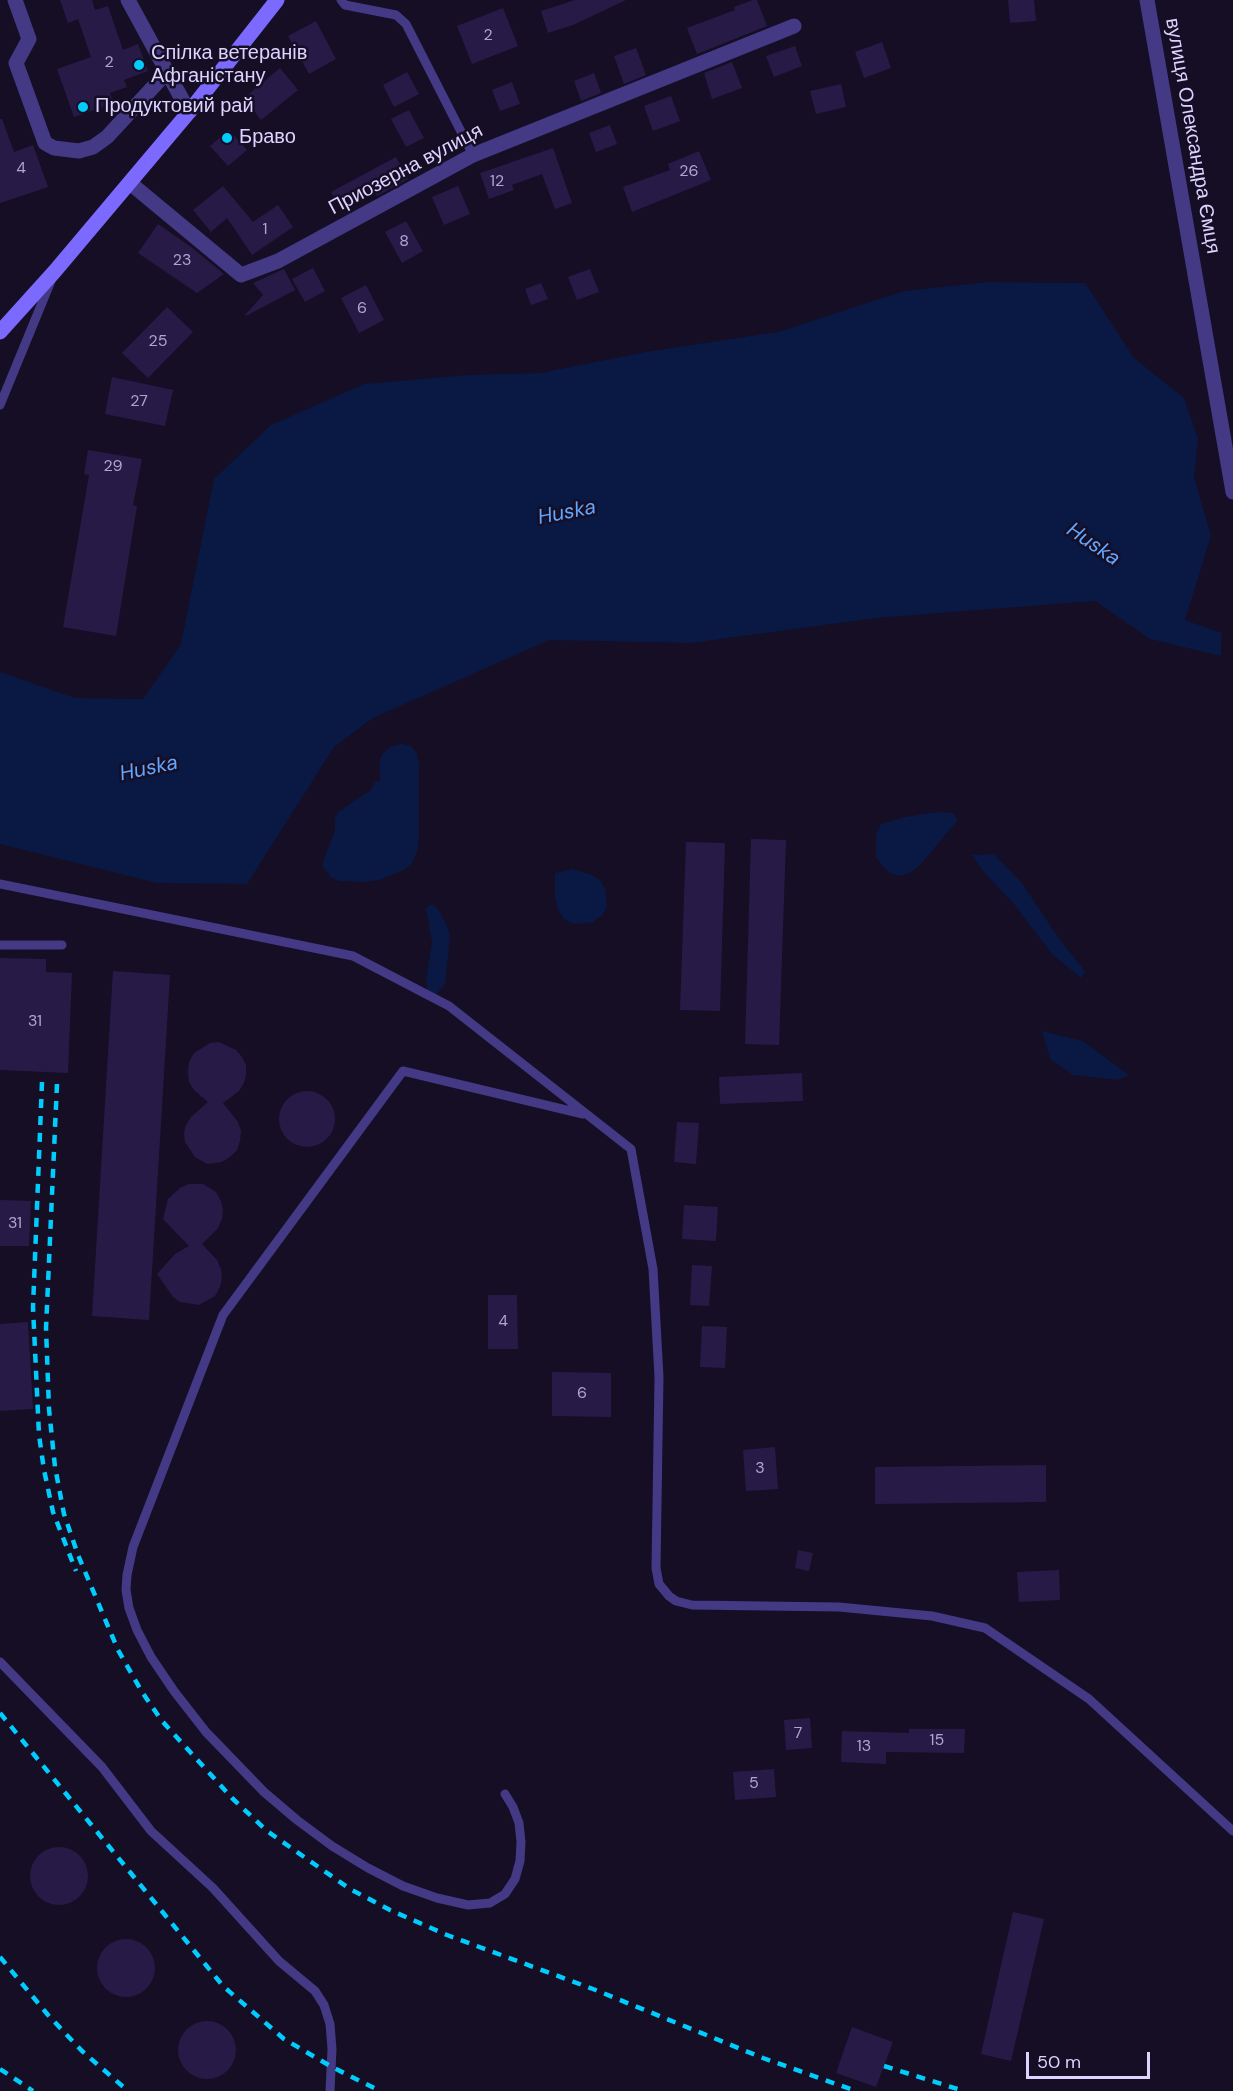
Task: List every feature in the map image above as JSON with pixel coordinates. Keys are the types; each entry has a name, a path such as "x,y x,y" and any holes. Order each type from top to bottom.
{"main road":[{"path":"0,332 130,183 277,0"}],"street":[{"path":"15,0 29,39 16,63 45,143 54,148 79,151 93,147 107,137 167,72"},
{"path":"129,0 189,112"},
{"name":"вулиця Олександра Ємця","path":"1147,0 1233,492"},
{"name":"Приозерна вулиця","path":"130,183 241,275 278,261 473,155 794,26"}],"lane":[{"path":"341,0 345,5 396,15 406,24 473,155"},
{"path":"0,405 55,271"},
{"path":"0,884 353,956 449,1006 631,1149 653,1269 659,1377 656,1568 659,1584 664,1591 676,1601 692,1605 839,1607 932,1616 985,1628 1089,1700 1233,1831"},
{"path":"0,945 62,945"},
{"path":"505,1794 519,1823 520,1861 515,1879 505,1893 490,1903 468,1905 436,1898 403,1886 368,1868 332,1846 272,1799 234,1763 206,1732 168,1682 137,1630 129,1608 126,1590 127,1575 133,1547 223,1315 403,1071 588,1115"},
{"path":"0,1662 102,1767 151,1831 213,1888 279,1961 315,1991 324,2005 330,2024 332,2049 330,2091"}],"water":[{"name":"Huska","path":"988,282 1085,283 1134,358 1184,398 1198,439 1194,477 1211,536 1185,620 1221,633 1221,656 1150,639 1095,601 876,618 691,643 549,640 373,718 334,747 247,884 157,883 0,844 0,672 75,698 143,699 181,644 214,479 271,425 364,384 468,375 540,373 652,351 778,332 904,291"},
{"path":"402,744 411,746 417,753 419,766 419,839 412,863 404,870 379,880 339,881 331,877 323,867 323,861 335,831 335,818 338,812 371,790 375,782 380,780 380,759 384,752 392,746"},
{"path":"938,812 953,813 957,821 921,864 902,876 892,874 883,867 876,857 876,835 881,824 905,817"},
{"path":"994,854 1021,882 1060,940 1085,971 1081,978 1052,954 972,855"},
{"path":"572,869 592,875 600,880 605,889 607,907 602,915 593,922 571,923 563,918 558,909 555,897 555,873"},
{"path":"429,905 434,905 439,910 450,938 445,983 436,995 431,994 427,989 426,980 432,942 426,909"},
{"path":"1042,1031 1083,1041 1129,1075 1119,1080 1073,1075 1050,1059"}],"building":[{"path":"60,0 92,0 95,10 108,6 123,50 138,44 148,71 124,80 127,87 110,93 114,103 74,117 57,69 91,57 78,19 68,23"},
{"path":"575,0 626,0 573,25 548,33 541,11"},
{"path":"757,0 767,26 697,54 687,28 735,10 734,7"},
{"path":"1008,0 1034,0 1036,21 1010,23"},
{"path":"503,8 518,46 472,64 457,26"},
{"path":"316,21 336,59 309,74 288,36"},
{"path":"882,42 891,68 864,78 855,52"},
{"path":"795,46 802,66 774,77 766,56"},
{"path":"636,48 646,75 624,84 614,56"},
{"path":"732,62 742,88 712,99 704,73"},
{"path":"280,68 298,90 261,120 244,98"},
{"path":"407,72 419,94 394,107 383,85"},
{"path":"594,73 601,93 581,101 574,81"},
{"path":"512,82 520,104 500,111 492,90"},
{"path":"841,84 846,107 816,114 810,91"},
{"path":"671,96 680,121 653,131 644,106"},
{"path":"409,110 424,138 406,147 391,119"},
{"path":"0,119 2,119 14,152 33,145 48,187 0,203"},
{"path":"610,125 617,144 596,152 589,133"},
{"path":"229,130 247,150 228,166 210,146"},
{"path":"553,148 572,203 555,209 542,174 512,185 514,190 489,199 480,173"},
{"path":"699,151 711,180 632,212 623,187 670,170 668,164"},
{"path":"396,157 408,179 377,196 375,192 342,211 331,192"},
{"path":"223,186 253,222 278,205 293,227 252,255 227,218 211,232 193,210"},
{"path":"458,186 470,214 444,225 432,197"},
{"path":"406,221 423,251 402,263 385,232"},
{"path":"158,224 224,274 197,293 138,253"},
{"path":"313,268 325,291 305,302 292,279"},
{"path":"284,269 295,290 246,316 263,295 253,283"},
{"path":"590,269 599,292 577,300 568,277"},
{"path":"541,283 548,299 531,305 525,289"},
{"path":"366,285 384,320 359,333 341,298"},
{"path":"167,307 193,332 148,378 122,353"},
{"path":"112,377 173,390 165,426 105,414"},
{"path":"88,450 142,459 133,505 137,506 116,636 63,627 89,475 84,474"},
{"path":"751,839 786,840 779,1045 745,1044"},
{"path":"686,842 725,843 720,1011 680,1010"},
{"path":"0,958 46,959 46,972 72,973 68,1073 0,1070"},
{"path":"113,971 170,975 149,1320 92,1316"},
{"path":"219,1042 236,1050 246,1065 244,1083 239,1091 223,1103 238,1122 241,1131 237,1150 230,1157 222,1162 207,1164 195,1157 185,1142 186,1125 191,1117 208,1102 194,1090 189,1082 188,1072 189,1062 194,1053 210,1043"},
{"path":"802,1073 803,1101 720,1104 719,1077"},
{"path":"302,1091 312,1091 327,1099 333,1108 335,1119 333,1130 327,1139 312,1147 302,1147 291,1142 284,1135 279,1124 279,1114 284,1103 291,1096"},
{"path":"677,1122 699,1123 696,1164 674,1162"},
{"path":"189,1184 203,1184 216,1192 223,1210 218,1228 202,1244 217,1260 221,1269 220,1287 215,1296 199,1305 180,1302 173,1297 157,1274 175,1254 189,1246 163,1219 168,1199 180,1188"},
{"path":"0,1200 31,1201 29,1246 0,1246"},
{"path":"684,1205 718,1207 716,1241 682,1239"},
{"path":"692,1265 712,1266 709,1306 690,1305"},
{"path":"488,1295 517,1295 518,1349 488,1349"},
{"path":"28,1322 33,1409 0,1411 0,1324"},
{"path":"702,1326 727,1327 725,1368 700,1367"},
{"path":"552,1372 611,1373 611,1417 552,1416"},
{"path":"775,1447 778,1489 746,1491 743,1450"},
{"path":"1046,1465 1046,1502 875,1504 875,1467"},
{"path":"798,1550 813,1553 809,1571 795,1568"},
{"path":"1059,1570 1060,1600 1019,1602 1017,1572"},
{"path":"810,1718 812,1748 786,1750 784,1720"},
{"path":"909,1729 965,1729 964,1753 886,1752 886,1764 841,1762 842,1731 909,1733"},
{"path":"774,1769 776,1797 735,1800 733,1772"},
{"path":"53,1847 65,1847 80,1855 88,1870 88,1882 80,1897 65,1905 53,1905 38,1897 30,1882 30,1870 38,1855"},
{"path":"1013,1912 1044,1919 1011,2061 981,2054"},
{"path":"120,1939 132,1939 147,1947 155,1962 155,1974 147,1989 132,1997 120,1997 105,1989 97,1974 97,1962 105,1947"},
{"path":"201,2021 213,2021 228,2029 236,2044 236,2056 228,2071 213,2079 201,2079 186,2071 178,2056 178,2044 186,2029"},
{"path":"852,2027 893,2042 876,2087 836,2073"}],"railway":[{"path":"42,1082 33,1307 39,1435 53,1512 76,1571"},
{"path":"57,1084 46,1328 49,1409 55,1467 64,1514 78,1555 118,1650 162,1721 232,1798 267,1831 350,1889 390,1910 447,1935 593,1989 763,2058 856,2091"},
{"path":"0,1713 223,1986 284,2039 380,2091"},
{"path":"0,1957 48,2015 82,2051 128,2091"},
{"path":"884,2066 964,2091"},
{"path":"0,2069 33,2091"}],"place":[{"name":"Спілка ветеранів Афганістану","path":"139,65"},
{"name":"Продуктовий рай","path":"83,107"},
{"name":"Браво","path":"227,138"}]}
